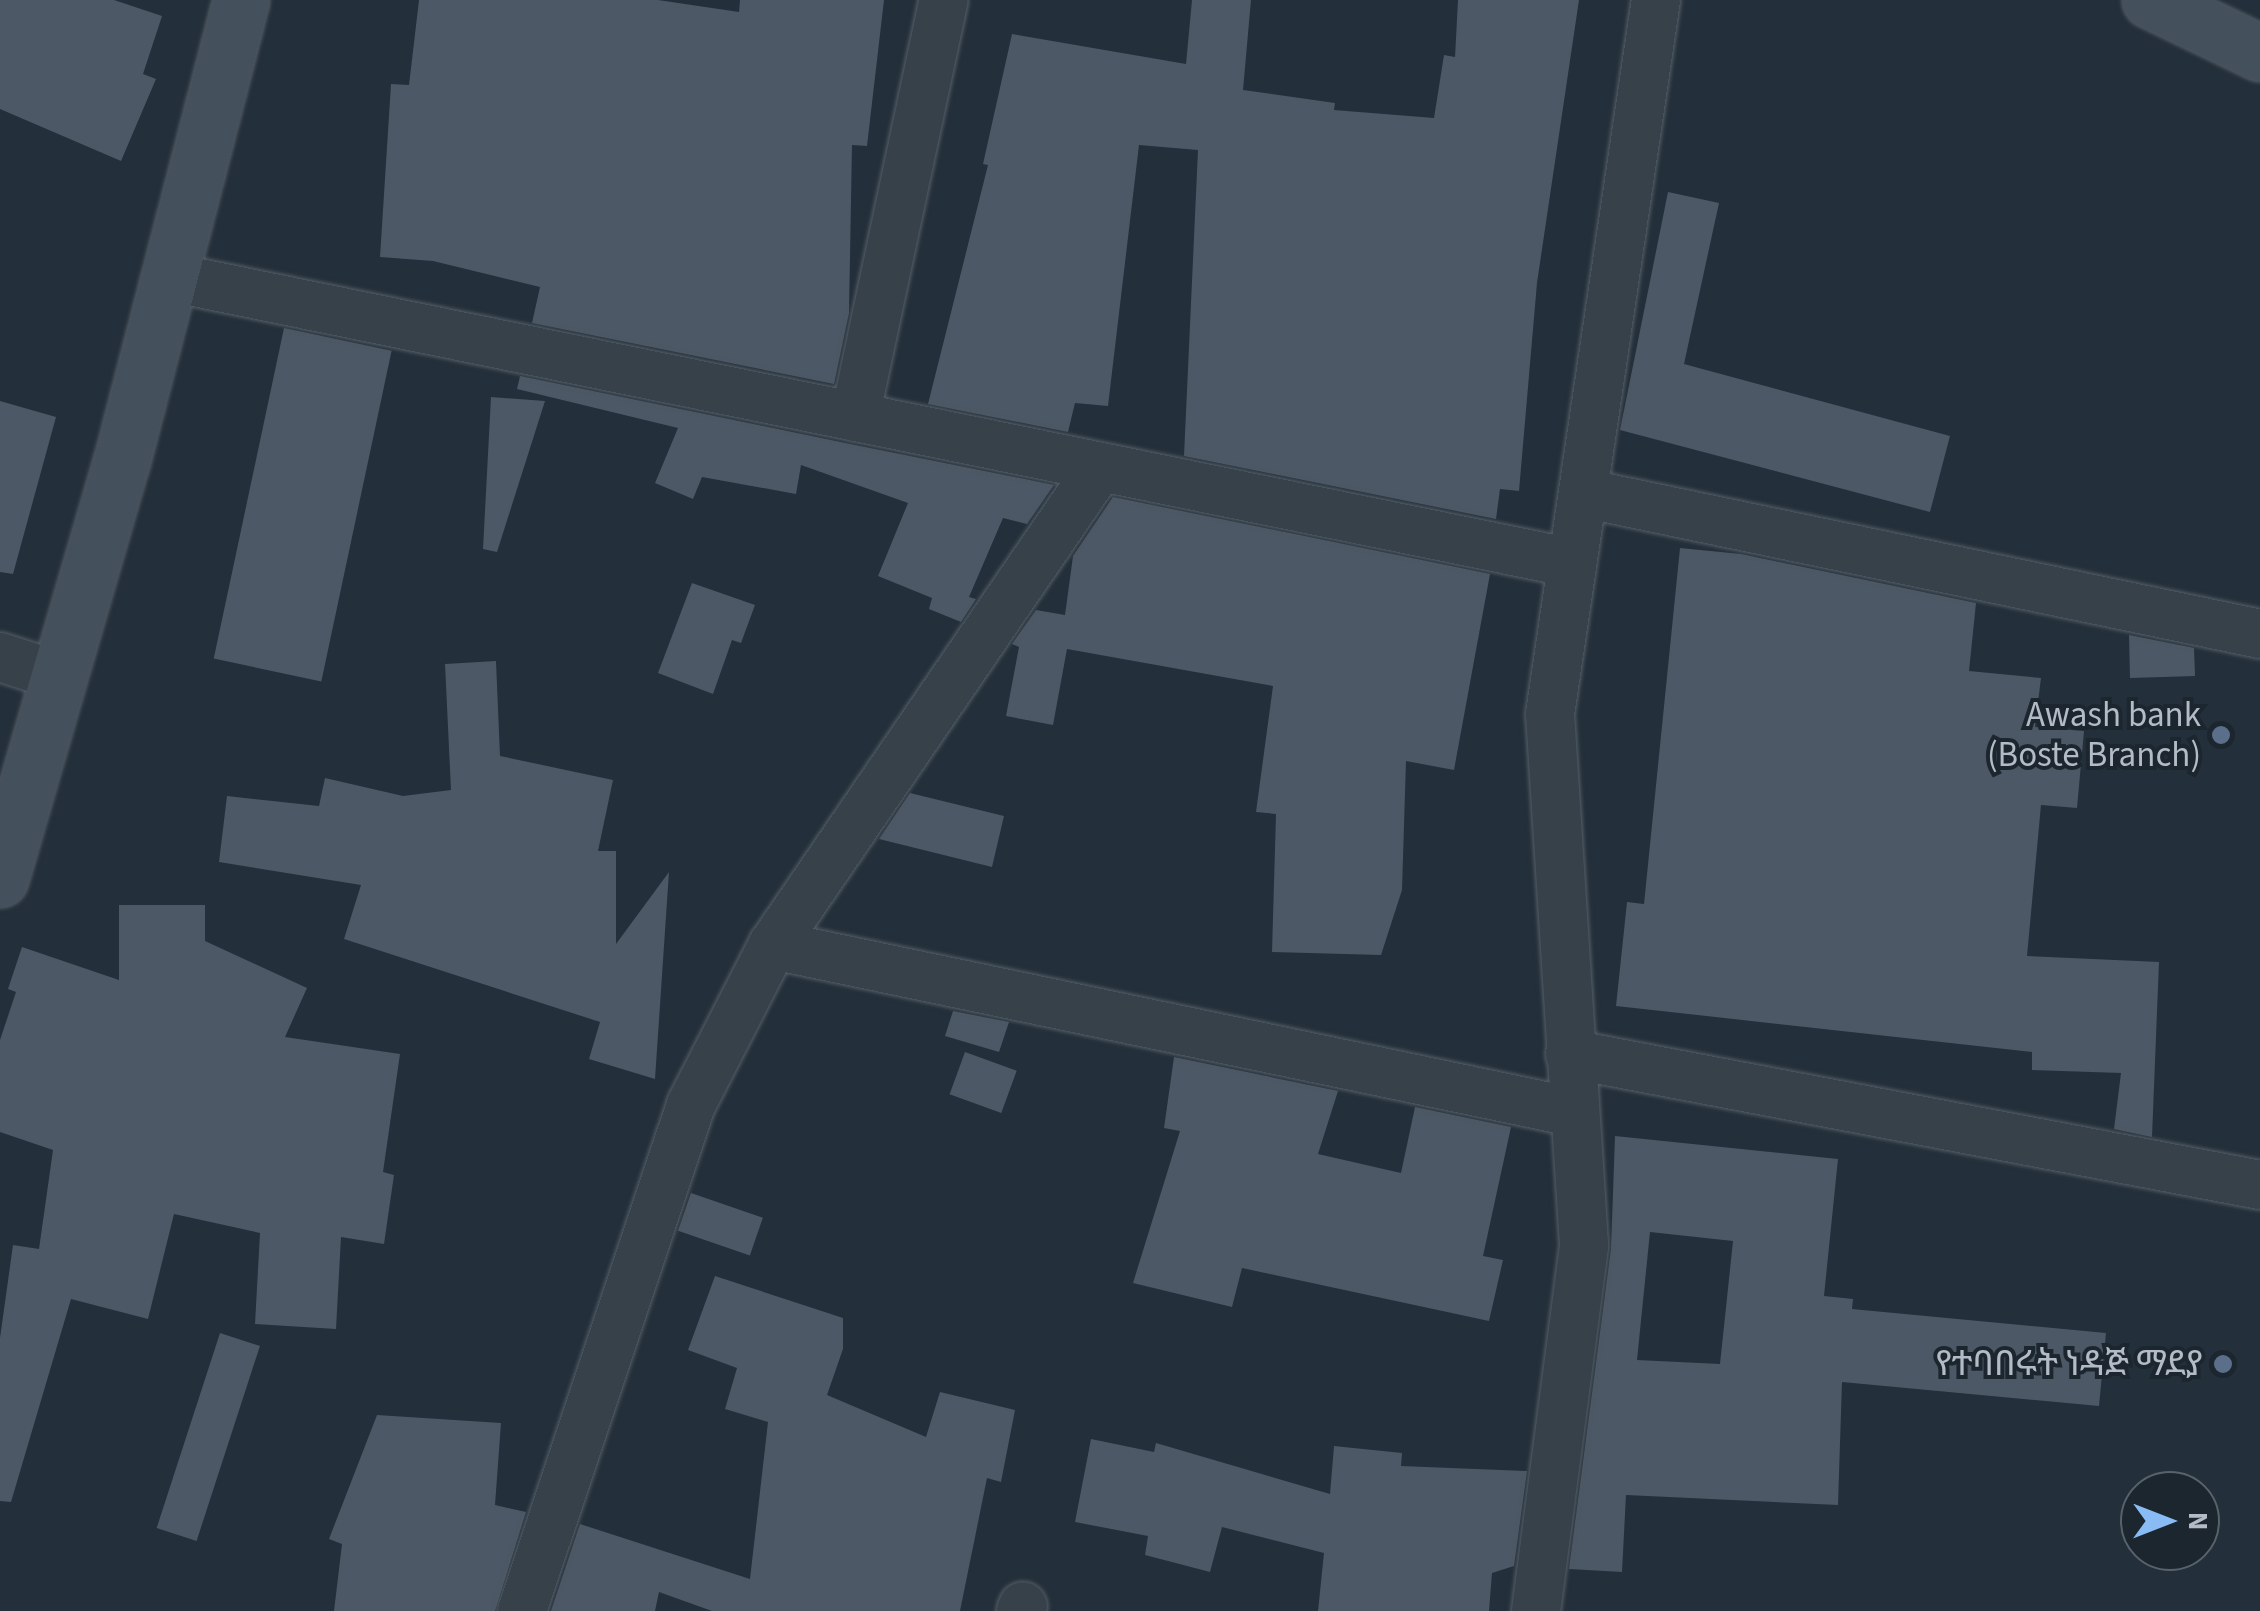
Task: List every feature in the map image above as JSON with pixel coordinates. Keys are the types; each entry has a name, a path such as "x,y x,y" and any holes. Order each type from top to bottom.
{"street":[{"path":"0,879 62,677 241,0"},
{"path":"855,418 944,0"},
{"path":"1536,1611 1584,1244 1550,714 1656,0"},
{"path":"2150,0 2260,54"},
{"path":"170,278 1572,564"},
{"path":"522,1611 692,1104 773,944 1100,467"},
{"path":"1583,492 2260,634"},
{"path":"0,656 62,677"},
{"path":"773,944 1573,1112"},
{"path":"1570,1054 2260,1184"}],"building":[{"path":"0,0 114,0 162,16 143,74 156,79 121,161 0,109"},
{"path":"419,0 658,0 739,12 740,0 884,0 867,146 852,145 849,313 834,384 532,323 540,287 433,261 380,257 391,84 409,85"},
{"path":"1192,0 1251,0 1243,90 1335,103 1334,110 1434,118 1444,55 1455,57 1458,0 1579,0 1537,283 1519,491 1500,489 1496,519 1184,456 1198,150 1139,145 1108,406 1075,403 1068,432 928,404 988,165 983,164 1012,34 1186,64"},
{"path":"1668,192 1719,203 1684,364 1950,436 1930,512 1620,430"},
{"path":"284,328 392,351 321,681 214,659"},
{"path":"520,376 1054,485 1027,524 1003,518 969,597 976,599 961,622 929,609 932,598 878,576 908,503 801,465 796,494 702,477 693,499 655,483 678,428 517,389"},
{"path":"491,397 545,401 497,552 483,549"},
{"path":"0,401 56,417 13,574 0,572"},
{"path":"1113,497 1490,574 1454,770 1406,761 1402,890 1381,955 1272,952 1276,814 1256,812 1273,686 1067,649 1053,725 1006,716 1019,647 1012,644 1036,610 1065,615 1073,556"},
{"path":"1680,548 1741,554 1976,603 1969,671 2041,678 2035,727 2084,731 2077,808 2041,805 2027,956 2159,962 2152,1137 2114,1129 2121,1073 2032,1070 2032,1052 1616,1006 1627,902 1644,904"},
{"path":"692,583 755,605 741,643 732,640 713,694 658,673"},
{"path":"2129,635 2194,648 2195,676 2130,678"},
{"path":"496,661 500,756 613,780 598,851 616,851 616,944 669,872 655,1079 589,1059 600,1022 344,939 361,885 219,862 227,796 319,806 325,778 403,796 451,790 445,664"},
{"path":"910,793 1004,816 992,867 879,839"},
{"path":"119,905 205,905 205,941 307,988 285,1037 400,1054 383,1172 394,1175 384,1244 341,1237 336,1329 255,1324 260,1233 174,1214 148,1319 71,1299 11,1502 0,1501 0,1338 13,1245 39,1249 53,1150 0,1132 0,1040 16,992 8,989 22,947 119,980"},
{"path":"953,1011 1009,1022 999,1052 945,1036"},
{"path":"965,1052 1017,1071 1001,1113 950,1094"},
{"path":"1174,1057 1338,1091 1318,1154 1401,1173 1415,1107 1511,1127 1483,1256 1503,1260 1489,1321 1242,1268 1232,1307 1133,1283 1180,1131 1164,1128"},
{"path":"1615,1136 1838,1159 1824,1296 1853,1299 1852,1309 2106,1333 2099,1406 1842,1382 1838,1505 1626,1495 1622,1572 1569,1569 1611,1249","holes":["1650,1232 1733,1241 1720,1364 1637,1360"]},
{"path":"691,1193 763,1218 750,1256 678,1231"},
{"path":"715,1276 843,1318 843,1349 827,1395 926,1437 940,1392 1015,1410 1001,1482 987,1478 960,1611 712,1611 659,1592 655,1611 551,1611 580,1524 750,1579 768,1422 725,1409 737,1368 688,1350"},
{"path":"220,1333 260,1346 197,1541 157,1528"},
{"path":"377,1415 501,1423 495,1505 526,1512 495,1611 334,1611 342,1544 329,1539"},
{"path":"1091,1439 1154,1452 1156,1443 1330,1494 1334,1446 1402,1453 1401,1466 1527,1471 1514,1566 1492,1573 1489,1611 1318,1611 1324,1553 1222,1527 1210,1572 1145,1555 1148,1536 1075,1522"}],"place":[{"name":"Awash bank (Boste Branch)","path":"2221,735"},
{"name":"የተባበሩት ነዳጅ ማደያ","path":"2223,1364"}]}
